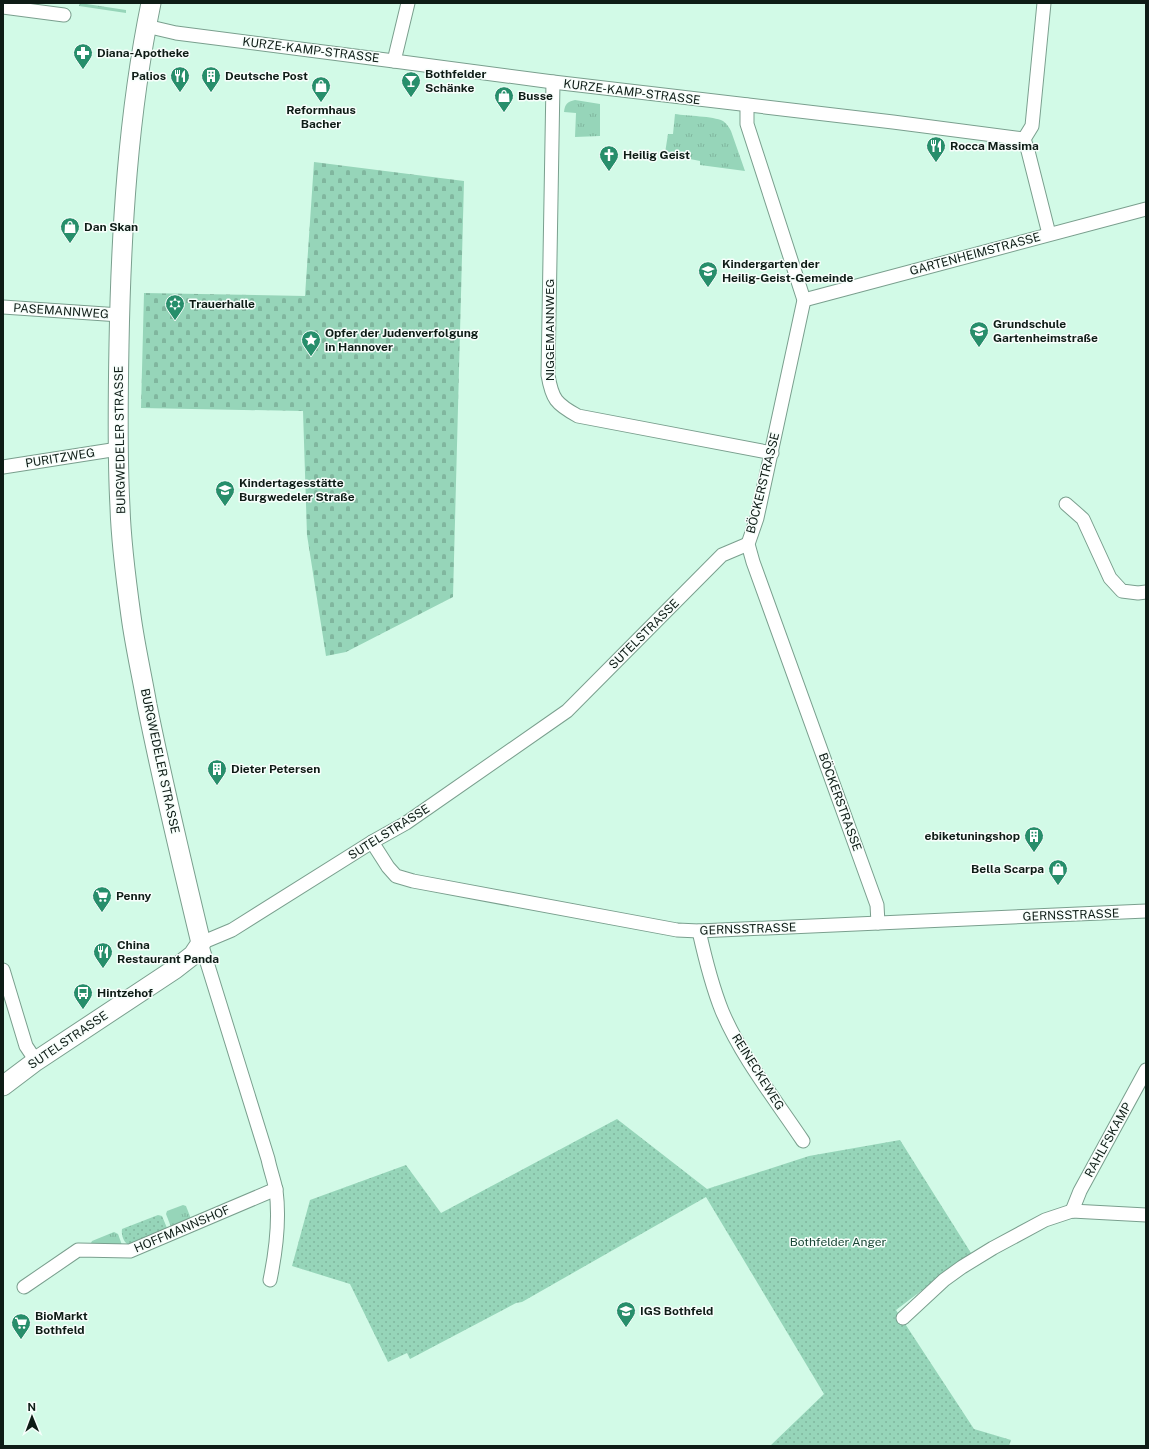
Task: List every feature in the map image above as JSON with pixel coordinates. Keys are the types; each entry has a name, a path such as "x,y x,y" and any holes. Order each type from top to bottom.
{"main road":[{"name":"BURGWEDELER STRASSE","path":"151,3 142,50 132,126 124,221 120,315 118,448 120,510 131,618 158,759 201,943"},
{"name":"SUTELSTRASSE","path":"3,1086 36,1061 175,969 193,955 201,943"}],"street":[{"path":"394,61 408,3"},
{"path":"1044,3 1032,126 1024,139 1049,234"},
{"path":"3,7 64,15"},
{"name":"KURZE-KAMP-STRASSE","path":"146,26 176,34 1024,139"},
{"name":"NIGGEMANNWEG","path":"554,82 548,375 551,392 561,407 578,416 772,453"},
{"name":"BÖCKERSTRASSE","path":"747,105 747,124 804,300 772,453 757,518 748,544 877,905 878,923"},
{"name":"GARTENHEIMSTRASSE","path":"804,300 1146,209"},
{"name":"PASEMANNWEG","path":"3,307 120,315"},
{"name":"PURITZWEG","path":"3,467 118,448"},
{"path":"1066,504 1083,519 1110,578 1122,591 1138,593 1146,592"},
{"name":"SUTELSTRASSE","path":"201,943 232,930 372,842 406,823 567,711 722,555 748,544"},
{"name":"GERNSSTRASSE","path":"372,842 388,867 396,876 413,881 676,930 699,931 1146,911"},
{"name":"REINECKEWEG","path":"699,931 706,962 725,1018 742,1052 803,1141"},
{"path":"201,943 276,1189 278,1221 270,1280"},
{"path":"3,970 26,1046 36,1061"},
{"name":"RAHLFSKAMP","path":"1072,1211 1080,1191 1146,1070"},
{"name":"HOFFMANNSHOF","path":"24,1287 78,1250 130,1251 276,1189"},
{"path":"903,1318 944,1280 962,1267 993,1248 1045,1220 1072,1211 1146,1215"}],"green space":[{"path":"80,3 126,10 126,13 79,6"},
{"path":"575,100 600,104 600,136 575,137 576,113 564,112 567,104"},
{"path":"675,114 713,118 723,121 731,131 745,171 700,165 700,161 690,159 690,155 672,153 671,157 667,156 665,153 668,134 673,134"},
{"path":"314,162 464,181 453,597 346,652 326,656 307,535 303,411 141,408 144,293 305,296"},
{"name":"Bothfelder Anger","path":"617,1119 707,1189 809,1156 900,1140 971,1253 896,1310 974,1429 1011,1440 1009,1446 770,1446 824,1394 706,1197 522,1302 516,1303 410,1359 407,1353 388,1362 350,1284 292,1266 310,1200 406,1165 441,1213"},
{"path":"183,1205 186,1206 191,1219 171,1227 166,1214 167,1211"},
{"path":"158,1215 162,1216 167,1228 130,1246 126,1243 123,1237 122,1229"},
{"path":"114,1232 118,1234 122,1245 93,1246 91,1243 92,1241"}],"place":[{"name":"Diana-Apotheke","path":"83,70"},
{"name":"Palios","path":"180,93"},
{"name":"Deutsche Post","path":"211,93"},
{"name":"Bothfelder Schänke","path":"411,98"},
{"name":"Reformhaus Bacher","path":"321,103"},
{"name":"Busse","path":"504,113"},
{"name":"Rocca Massima","path":"936,163"},
{"name":"Heilig Geist","path":"609,172"},
{"name":"Dan Skan","path":"70,244"},
{"name":"Kindergarten der Heilig-Geist-Gemeinde","path":"708,288"},
{"name":"Trauerhalle","path":"175,321"},
{"name":"Grundschule Gartenheimstraße","path":"979,348"},
{"name":"Opfer der Judenverfolgung in Hannover","path":"311,357"},
{"name":"Kindertagesstätte Burgwedeler Straße","path":"225,507"},
{"name":"Dieter Petersen","path":"217,786"},
{"name":"ebiketuningshop","path":"1034,853"},
{"name":"Bella Scarpa","path":"1058,886"},
{"name":"Penny","path":"102,913"},
{"name":"China Restaurant Panda","path":"103,969"},
{"name":"Hintzehof","path":"83,1010"},
{"name":"IGS Bothfeld","path":"626,1328"},
{"name":"BioMarkt Bothfeld","path":"21,1340"}]}
